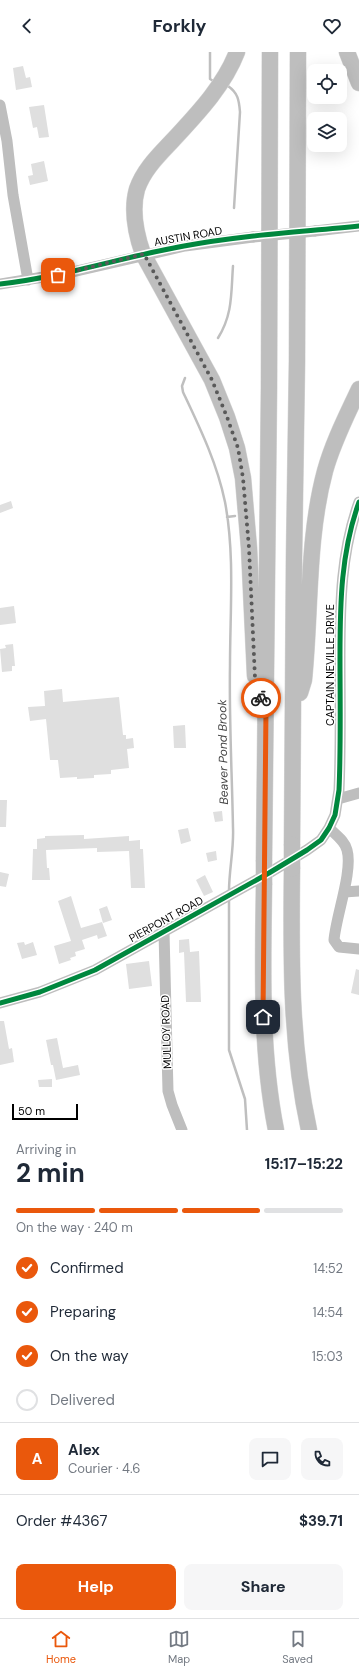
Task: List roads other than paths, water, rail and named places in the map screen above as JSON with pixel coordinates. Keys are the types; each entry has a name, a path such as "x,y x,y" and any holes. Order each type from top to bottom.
{"highway":[{"path":"237,52 228,72 203,106 152,163 141,180 136,196 135,215 137,235 144,254 212,380 238,448 243,478 249,548 255,678 258,692 266,708"},
{"path":"270,52 269,388 263,991 265,1048 276,1130"},
{"path":"298,52 297,368 292,844 293,1011 299,1077 309,1130"},
{"path":"347,52 359,83"},
{"path":"293,706 301,691 304,680 312,558 323,481 335,442 359,389"}],"street":[{"path":"0,105 7,140 13,195 28,280"},
{"name":"AUSTIN ROAD","path":"0,284 74,272 144,254 209,242 359,226"},
{"name":"CAPTAIN NEVILLE DRIVE","path":"329,828 335,815 338,799 341,584 346,548 359,502"},
{"path":"338,799 359,793"},
{"path":"329,828 344,842 347,850 348,867 334,940 339,947 346,949 359,949"},
{"name":"PIERPONT ROAD","path":"0,1003 40,992 83,975 164,932 313,847 324,837 329,828"},
{"path":"344,892 359,891"},
{"name":"MULLOY ROAD","path":"164,932 168,1090 182,1130"}],"waterway":[{"name":"Beaver Pond Brook","path":"210,52 210,79 215,82"},
{"name":"Beaver Pond Brook","path":"225,87 228,86 236,94 240,112 234,208"},
{"name":"Beaver Pond Brook","path":"218,338 229,312 233,266"},
{"name":"Beaver Pond Brook","path":"185,378 182,386 183,392 207,446 222,488 230,542 230,706 233,836 229,891"},
{"name":"Beaver Pond Brook","path":"227,517 235,516"},
{"name":"Beaver Pond Brook","path":"229,900 229,1050 245,1099 247,1130"}]}
